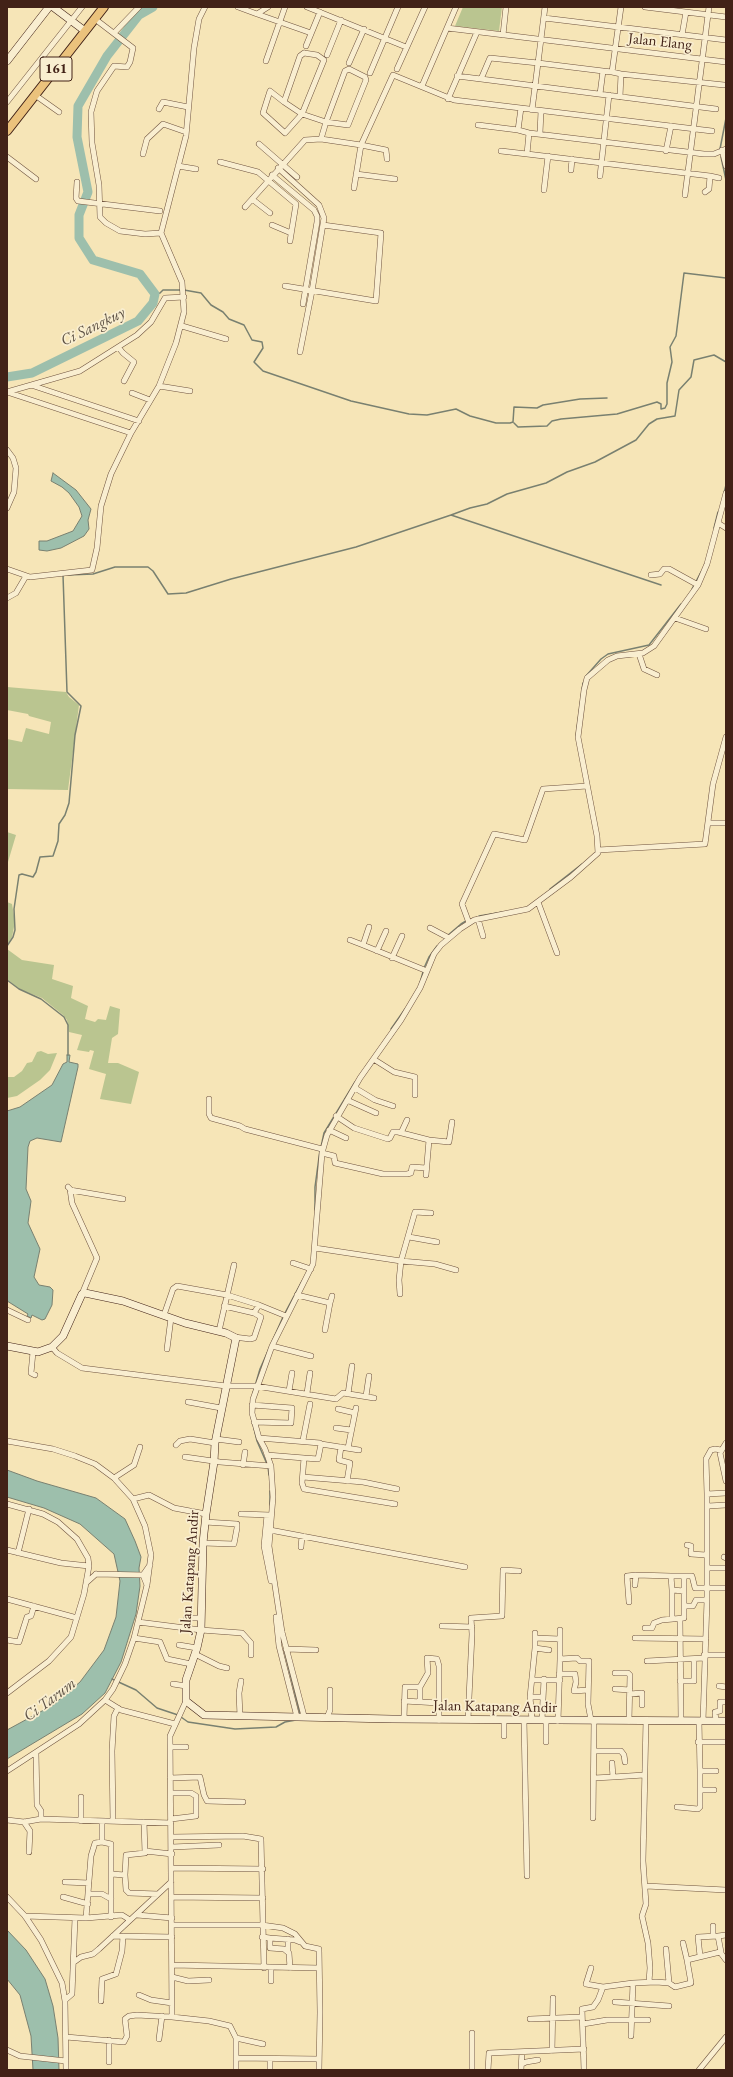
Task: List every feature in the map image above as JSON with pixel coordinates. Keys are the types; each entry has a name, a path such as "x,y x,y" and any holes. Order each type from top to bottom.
{"main road":[{"name":"161","path":"7,131 104,7"}],"street":[{"path":"8,56 49,7"},
{"path":"53,7 85,31"},
{"path":"7,102 82,7"},
{"path":"114,34 139,7"},
{"path":"7,569 26,576 92,570 97,548 100,508 115,465 159,386 182,326 183,293 181,276 161,233 186,132 198,22 205,7"},
{"path":"238,7 311,33"},
{"path":"257,14 268,7"},
{"path":"266,61 285,7"},
{"path":"307,7 406,47"},
{"path":"370,73 398,7"},
{"path":"397,69 425,7"},
{"path":"422,86 456,7"},
{"path":"503,35 506,7"},
{"path":"532,110 545,7"},
{"path":"612,72 616,50 620,7"},
{"path":"645,7 726,17"},
{"path":"685,194 708,7"},
{"path":"306,46 320,12"},
{"path":"682,35 686,12"},
{"path":"544,18 726,40"},
{"path":"95,19 132,47 129,65 124,68 118,65 114,66 98,91 91,112 92,143 99,185 97,204 100,217 112,228 132,233 161,233"},
{"path":"327,55 341,20"},
{"path":"447,28 541,39"},
{"path":"349,63 364,29"},
{"path":"448,99 477,32"},
{"name":"Jalan Elang","path":"541,39 616,50 726,62"},
{"path":"284,102 300,56 304,53 323,58 323,62 302,114 287,132 282,132 263,113 270,91 284,102 302,114 326,122 342,125 350,124 366,80 365,77 349,69 345,71 326,122 321,139"},
{"path":"481,79 490,58 724,85"},
{"path":"600,94 603,71"},
{"path":"620,97 621,74"},
{"path":"354,188 361,145 391,77 396,75 448,99 693,128 712,132"},
{"path":"457,76 716,109"},
{"path":"35,95 59,112"},
{"path":"600,176 609,95"},
{"path":"160,109 163,102 188,107"},
{"path":"518,130 521,108"},
{"path":"540,133 541,111"},
{"path":"143,154 147,139 163,124 186,132"},
{"path":"478,125 666,151 704,154 722,150 726,166"},
{"path":"666,151 671,126"},
{"path":"527,154 529,133"},
{"path":"245,207 278,168 305,140 321,139 386,150 387,159"},
{"path":"259,144 297,177"},
{"path":"501,151 719,178"},
{"path":"544,190 548,156"},
{"path":"7,157 36,178"},
{"path":"571,170 572,159"},
{"path":"220,162 252,170 268,180 296,204 290,241"},
{"path":"178,166 196,169"},
{"path":"278,168 319,205 324,218 300,352"},
{"path":"356,174 395,179"},
{"path":"272,176 314,210 317,216 303,304"},
{"path":"705,192 709,189 710,176"},
{"path":"77,182 76,198 78,201 160,210"},
{"path":"252,199 270,213"},
{"path":"272,225 291,233"},
{"path":"285,286 376,301 381,233 323,225"},
{"path":"7,392 80,371 119,348 137,335 151,322 166,298 183,293"},
{"path":"182,326 226,339"},
{"path":"119,348 134,362 124,381"},
{"path":"31,385 139,421"},
{"path":"159,386 190,391"},
{"path":"7,392 131,434"},
{"path":"132,393 150,400"},
{"path":"7,450 15,463 16,476 14,492 7,508"},
{"path":"301,1717 279,1646 272,1585 265,1554 269,1515 273,1497 268,1455 259,1438 254,1422 252,1406 255,1386 284,1316 297,1295 309,1269 315,1248 321,1150 336,1116 363,1074 375,1060 420,988 425,970 434,954 448,937 468,922 478,918 520,912 538,902 585,866 595,856 598,850 585,786 578,737 587,678 608,660 617,656 639,654 654,646 698,584 707,564 725,502 726,493"},
{"path":"718,523 726,528"},
{"path":"651,575 660,574 666,569 698,584"},
{"path":"7,598 16,594 26,576"},
{"path":"675,618 706,629"},
{"path":"639,654 644,669 657,675"},
{"path":"598,850 703,845 708,823 713,784 726,737"},
{"path":"468,922 462,904 494,834 525,840 543,789 585,786"},
{"path":"708,823 726,823"},
{"path":"538,902 557,954"},
{"path":"478,918 483,936"},
{"path":"363,945 369,927"},
{"path":"430,928 448,937"},
{"path":"377,951 386,931"},
{"path":"392,958 402,936"},
{"path":"350,940 425,970"},
{"path":"375,1060 394,1072 415,1077 414,1096"},
{"path":"355,1088 375,1100 393,1106"},
{"path":"209,1099 209,1114 211,1118 321,1150 334,1156 335,1164 383,1174 407,1174 411,1172 412,1168 426,1168"},
{"path":"347,1100 376,1113"},
{"path":"336,1116 354,1128 388,1139 393,1132 429,1140 449,1142 452,1122"},
{"path":"401,1133 407,1120"},
{"path":"329,1130 346,1138"},
{"path":"426,1175 429,1140"},
{"path":"7,1346 34,1352 52,1347 65,1332 97,1258 72,1203 69,1188 123,1199"},
{"path":"400,1294 400,1261 409,1237 415,1212 431,1213"},
{"path":"409,1237 437,1242"},
{"path":"315,1248 400,1261 435,1264 456,1270"},
{"path":"293,1263 309,1269"},
{"path":"218,1331 234,1265"},
{"path":"164,1315 174,1289 177,1286 227,1295 259,1305 284,1316"},
{"path":"82,1294 123,1301 171,1318 234,1337 253,1339 261,1317 254,1312 224,1306"},
{"path":"297,1295 330,1303"},
{"path":"325,1330 332,1296"},
{"path":"254,1312 259,1305"},
{"path":"7,1310 28,1320"},
{"path":"167,1349 171,1318"},
{"name":"Jalan Katapang Andir","path":"234,1337 236,1344 215,1441 214,1462 205,1522 200,1618 201,1630 186,1686 186,1701 206,1716 439,1720 726,1721"},
{"path":"272,1346 311,1356"},
{"path":"52,1347 57,1353 82,1368 226,1386 255,1386 307,1393 336,1399 342,1393 374,1398"},
{"path":"34,1352 30,1373 35,1375"},
{"path":"348,1394 352,1366"},
{"path":"289,1391 292,1373"},
{"path":"307,1393 310,1373"},
{"path":"366,1396 369,1376"},
{"path":"188,1402 221,1408"},
{"path":"303,1440 310,1404"},
{"path":"252,1406 292,1408 291,1423 254,1422"},
{"path":"338,1409 355,1410 348,1448"},
{"path":"336,1428 351,1430"},
{"path":"259,1438 303,1440 360,1450"},
{"path":"176,1445 180,1440 190,1439 239,1442"},
{"path":"7,1441 55,1450 95,1464 114,1478 133,1499 147,1533 151,1555 147,1585 134,1638 117,1682 105,1700 79,1724 7,1771"},
{"path":"726,1443 721,1450 726,1481"},
{"path":"268,1455 318,1460 321,1444"},
{"path":"114,1478 134,1465 140,1447"},
{"path":"341,1447 339,1460 350,1463 347,1481"},
{"path":"677,1807 700,1808 698,1742 701,1721 707,1600 706,1555 708,1506 706,1459 711,1450 721,1450"},
{"path":"243,1465 244,1452"},
{"path":"185,1457 214,1462 269,1466"},
{"path":"304,1458 303,1487 306,1490 394,1504"},
{"path":"303,1477 347,1481 396,1489"},
{"path":"707,1494 726,1493"},
{"path":"133,1499 149,1495 174,1508 206,1514"},
{"path":"7,1504 43,1514 69,1531 83,1548 89,1565 96,1574"},
{"path":"708,1506 726,1505"},
{"path":"18,1553 29,1510"},
{"path":"241,1514 269,1515"},
{"path":"269,1515 269,1546 278,1614 301,1717"},
{"path":"203,1543 234,1544 238,1525 205,1522"},
{"path":"270,1530 465,1566"},
{"path":"301,1547 302,1536"},
{"path":"687,1545 691,1546 691,1554 706,1555"},
{"path":"7,1550 61,1564 89,1565"},
{"path":"7,1693 50,1660 65,1646 71,1637 86,1583 89,1565"},
{"path":"143,1575 150,1565"},
{"path":"707,1568 726,1568"},
{"path":"468,1719 472,1627 471,1618 502,1616 503,1570 519,1571"},
{"path":"86,1583 96,1574 143,1575"},
{"path":"143,1575 147,1585"},
{"path":"636,1575 636,1585"},
{"path":"629,1602 627,1576 693,1577 695,1588 726,1588"},
{"path":"671,1576 672,1619"},
{"path":"645,1628 652,1628 654,1622 684,1618 684,1576"},
{"path":"672,1590 684,1592"},
{"path":"7,1598 77,1618"},
{"path":"684,1606 693,1606 696,1600 707,1600"},
{"path":"7,1640 20,1642 27,1617 31,1616 34,1606"},
{"path":"186,1618 200,1618"},
{"path":"680,1619 681,1721"},
{"path":"138,1622 201,1630 242,1633 251,1643 251,1655"},
{"path":"442,1626 472,1627"},
{"path":"558,1720 560,1630"},
{"path":"532,1720 530,1697 535,1635 560,1639"},
{"path":"134,1638 160,1642 166,1659 191,1664"},
{"path":"635,1638 706,1639"},
{"path":"179,1645 196,1651 219,1666 227,1668"},
{"path":"535,1648 549,1650"},
{"path":"286,1649 316,1650"},
{"path":"647,1661 681,1660 726,1655"},
{"path":"420,1702 420,1687 428,1673 427,1658 438,1659 439,1720"},
{"path":"560,1659 577,1658 580,1661 588,1661 588,1690 594,1751 593,1818"},
{"path":"680,1682 694,1681 694,1659"},
{"path":"615,1673 630,1674 629,1721"},
{"path":"559,1674 575,1674 576,1682 574,1691 588,1690"},
{"path":"544,1679 542,1697 546,1742"},
{"path":"532,1680 560,1680"},
{"path":"240,1716 239,1693 241,1681"},
{"path":"173,1684 186,1686"},
{"path":"719,1686 726,1687"},
{"path":"404,1719 405,1687 420,1687"},
{"path":"615,1689 642,1693 642,1705"},
{"path":"327,1718 330,1710 330,1690"},
{"path":"530,1697 542,1697"},
{"path":"105,1700 118,1708 175,1724"},
{"path":"172,2017 172,1837 170,1736 186,1701"},
{"path":"404,1702 439,1703"},
{"path":"716,1721 715,1712 720,1711 720,1702 726,1702"},
{"path":"113,1821 113,1730 114,1716 118,1708"},
{"path":"504,1720 504,1736"},
{"path":"524,1720 527,1876"},
{"path":"646,1720 643,1861 646,1886 646,1904 642,1916 647,1932 650,1958 649,1982"},
{"path":"698,1742 726,1742"},
{"path":"170,1747 186,1747"},
{"path":"594,1751 621,1751 624,1755 625,1762"},
{"path":"36,1753 37,1805 41,1811 41,1819"},
{"path":"612,1763 613,1777"},
{"path":"700,1771 716,1771"},
{"path":"594,1778 644,1775"},
{"path":"170,1778 200,1777 204,1795 208,1801 243,1802"},
{"path":"700,1790 714,1790"},
{"path":"7,1820 24,1822 41,1819 144,1822 171,1821 196,1816 196,1796 191,1793 171,1793"},
{"path":"81,1797 81,1821"},
{"path":"102,1821 102,1842"},
{"path":"24,1822 30,1830 30,1852"},
{"path":"144,1822 146,1851"},
{"path":"172,1837 243,1836 260,1838 262,1840 262,1937 264,1968"},
{"path":"86,1918 92,1852 94,1843 102,1842 111,1844 111,1917"},
{"path":"172,1846 219,1846"},
{"path":"158,1894 127,1893 126,1855 144,1854 146,1851 172,1854"},
{"path":"172,1868 263,1869"},
{"path":"111,1874 126,1875"},
{"path":"65,1882 89,1883"},
{"path":"74,1962 81,1956 92,1954 172,1882"},
{"path":"646,1886 726,1890"},
{"path":"89,1894 102,1894 111,1898"},
{"path":"7,1897 25,1916 50,1955 62,1983 65,2000 66,2070"},
{"path":"63,1897 88,1904"},
{"path":"171,1897 263,1898"},
{"path":"25,1916 86,1918 122,1915 130,1920"},
{"path":"137,1915 172,1918"},
{"path":"65,2000 72,1994 75,1918"},
{"path":"172,1925 262,1925 287,1929 295,1934 303,1944"},
{"path":"713,1926 721,1952 726,1960"},
{"path":"700,1956 697,1937 726,1935"},
{"path":"113,1936 172,1937"},
{"path":"101,2001 102,1979 116,1974 122,1951 123,1936"},
{"path":"262,1937 295,1940 307,1947 319,1949 318,2070"},
{"path":"270,1938 270,1948 283,1948 288,1952"},
{"path":"288,1939 290,1968"},
{"path":"591,1968 585,1984 603,1987 649,1982 669,1983 675,1987 691,1983 683,1943"},
{"path":"666,1949 669,1983"},
{"path":"687,1960 721,1952"},
{"path":"172,1965 319,1968"},
{"path":"271,1968 271,1981"},
{"path":"172,1978 194,1981 209,1980"},
{"path":"631,2036 633,1983"},
{"path":"584,2070 582,2009 593,2007 598,2000 603,1987"},
{"path":"139,1995 151,2000 172,2003"},
{"path":"552,2051 553,1998"},
{"path":"615,2002 633,2002 669,2006"},
{"path":"66,2037 124,2042 126,2040 125,2019 128,2016 162,2016 227,2025 233,2030 236,2038 236,2070"},
{"path":"159,2039 162,2016"},
{"path":"530,2019 582,2017"},
{"path":"582,2024 632,2019 648,2020"},
{"path":"472,2033 472,2070"},
{"path":"699,2070 726,2037"},
{"path":"236,2038 263,2044"},
{"path":"109,2040 109,2062"},
{"path":"488,2070 489,2052 584,2049"},
{"path":"7,2050 15,2055 25,2057 66,2061"},
{"path":"521,2070 522,2052"},
{"path":"236,2058 319,2059"},
{"path":"270,2059 270,2070"},
{"path":"522,2064 538,2060"}],"green space":[{"path":"463,7 502,7 499,31 455,26"},
{"path":"7,687 66,692 69,697 79,705 68,790 7,789 7,739 22,742 26,728 49,734 51,722 29,716 28,714 7,710"},
{"path":"7,832 16,835 8,862 7,861"},
{"path":"7,902 12,904 15,922 12,937 7,945"},
{"path":"7,949 22,960 54,965 52,979 73,986 71,998 88,1006 85,1019 95,1022 98,1019 106,1020 110,1006 120,1009 118,1034 112,1038 108,1063 118,1063 139,1072 131,1104 100,1099 106,1074 89,1069 94,1051 90,1050 89,1052 77,1050 82,1035 69,1032 67,1020 63,1015 42,998 19,989 7,979"},
{"path":"41,1051 48,1054 57,1053 50,1070 40,1080 17,1096 7,1098 7,1077 14,1077 22,1071 27,1063 32,1062 37,1052"}],"shaded area":[{"path":"53,473 76,490 91,509 88,520 89,529 84,536 61,548 47,551 39,550 39,541 47,541 73,531 82,516 79,507 69,493 51,481"},
{"path":"67,1055 70,1055 69,1062 78,1064 78,1067 61,1142 37,1138 30,1141 28,1147 26,1189 31,1201 28,1223 40,1249 34,1277 39,1285 50,1287 53,1290 52,1305 45,1319 42,1320 32,1315 31,1318 27,1316 28,1314 7,1301 7,1111 20,1107 52,1085 63,1064 67,1062"},
{"path":"7,1470 37,1481 96,1498 125,1519 141,1557 139,1568 140,1586 136,1614 121,1662 105,1693 82,1714 7,1759 7,1730 53,1705 80,1682 104,1650 116,1617 120,1581 114,1554 80,1524 44,1508 7,1497"},
{"path":"7,1930 26,1950 45,1979 53,2006 58,2038 59,2070 33,2070 31,2036 20,1995 7,1979"}],"waterway":[{"name":"Ci Sangkuy","path":"7,377 32,373 138,321 153,303 155,294 140,274 93,260 79,238 79,215 88,192 77,137 78,106 107,56 139,15 153,7"},
{"path":"720,149 726,118"},
{"path":"721,157 726,180"},
{"path":"514,423 518,427 547,426 552,421 561,419 617,414 657,402 661,404 661,409 665,408 667,404 667,383 672,362 670,347 676,336 684,273 726,278"},
{"path":"155,294 160,293 163,290 180,290"},
{"path":"184,290 201,293 211,305 223,312 229,319 244,325 252,340 262,342 263,348 254,362 263,371 351,401 409,414 427,415 456,409 470,416 496,423 510,423 513,422 514,407 537,408 543,405 580,399 607,398"},
{"path":"451,515 487,504 507,494 546,483 567,472 595,462 636,440 649,424 657,419 675,416 679,390 691,377 694,360 714,355 726,362"},
{"path":"724,493 726,485"},
{"path":"714,528 718,512"},
{"path":"68,575 93,574 115,567 148,567 153,571 168,594 186,593 231,579 356,547 451,515 661,585"},
{"path":"692,589 701,572"},
{"path":"7,946 13,937 15,930 14,909 19,875 22,874 33,877 40,857 53,856 58,841 59,824 65,815 69,803 75,735 81,706 67,692 63,575"},
{"path":"586,676 601,659 608,654 649,645 681,604"},
{"path":"576,737 583,683"},
{"path":"550,889 582,864"},
{"path":"479,916 503,912"},
{"path":"447,936 466,921"},
{"path":"424,968 429,957 437,946"},
{"path":"420,983 423,972"},
{"path":"7,980 19,989 41,999 64,1017 68,1025 68,1055"},
{"path":"391,1029 405,1009"},
{"path":"321,1147 324,1133 355,1082"},
{"path":"315,1210 315,1187 320,1150"},
{"path":"285,1313 302,1281"},
{"path":"253,1393 260,1369 283,1317"},
{"path":"251,1416 257,1441 267,1464"},
{"path":"268,1467 269,1475"},
{"path":"270,1491 270,1505"},
{"path":"284,1649 300,1714"},
{"path":"112,1679 136,1690 157,1708 178,1715"},
{"path":"181,1717 188,1722 235,1729 276,1727 285,1722 296,1720"}],"water label":[{"name":"Ci Tarum","path":"50,1700"}]}
